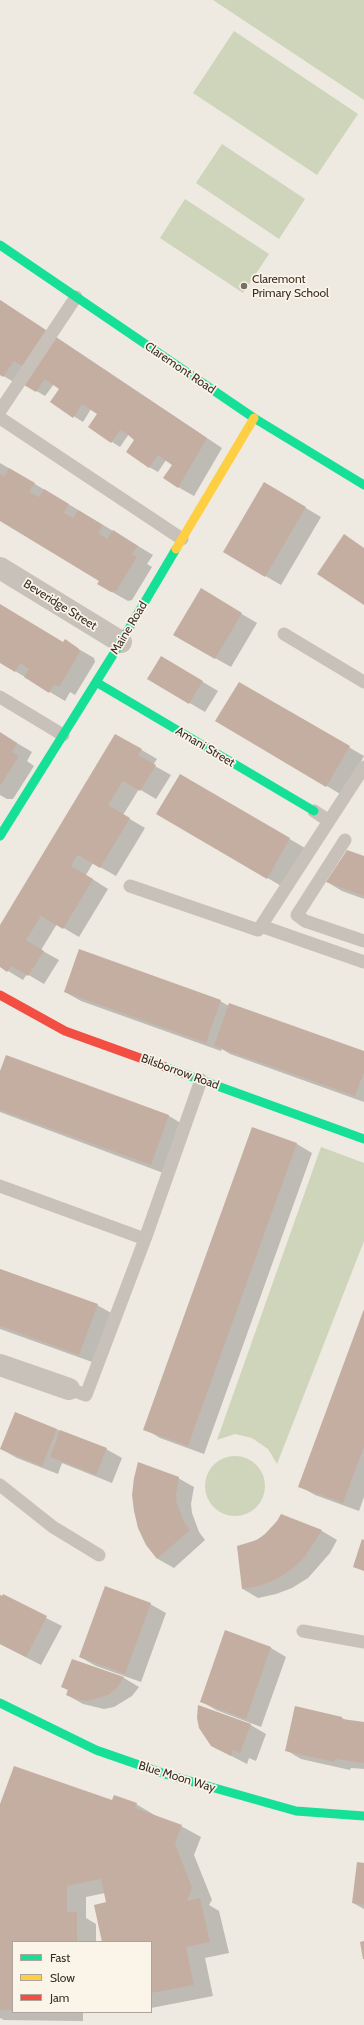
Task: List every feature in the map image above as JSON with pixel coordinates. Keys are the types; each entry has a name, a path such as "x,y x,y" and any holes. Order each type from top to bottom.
{"street":[{"name":"Claremont Road","path":"0,245 254,418 364,485"},
{"name":"Maine Road","path":"0,835 121,642 254,418"},
{"name":"Beveridge Street","path":"0,568 121,642"},
{"name":"Amani Street","path":"96,682 314,812"},
{"name":"Bilsborrow Road","path":"0,995 65,1031 364,1139"},
{"path":"0,1366 69,1389"},
{"name":"Blue Moon Way","path":"0,1703 96,1750 165,1774 296,1811 364,1816"}],"lane":[{"path":"0,411 76,297"},
{"path":"0,418 182,539"},
{"path":"284,634 364,682"},
{"path":"0,697 63,735"},
{"path":"130,886 258,930 364,767"},
{"path":"314,812 329,821"},
{"path":"344,840 297,915 305,921 364,941"},
{"path":"261,926 364,962"},
{"path":"69,1389 86,1395 145,1239 201,1080"},
{"path":"0,1186 145,1239"},
{"path":"0,1486 53,1527 99,1555"},
{"path":"303,1631 364,1642"}],"green space":[{"path":"213,0 364,0 364,100"},
{"path":"234,31 358,114 317,175 193,93"},
{"path":"222,144 305,199 279,239 196,183"},
{"path":"185,199 269,254 243,293 160,238"},
{"path":"321,1147 364,1163 364,1241 277,1464 268,1449 252,1438 235,1434 217,1440"},
{"path":"235,1456 251,1461 256,1465 260,1470 265,1486 260,1502 256,1507 251,1511 235,1516 219,1511 214,1507 210,1502 205,1486 210,1470 214,1465 219,1461"}],"building":[{"path":"0,300 46,330 22,366 14,361 3,377 0,375"},
{"path":"56,337 207,438 178,488 163,478 172,465 158,455 149,468 126,452 134,440 127,434 120,430 111,443 88,427 97,414 82,404 73,418 50,402 59,389 45,379 36,392 24,385"},
{"path":"9,468 35,483 29,492 39,497 44,489 69,504 64,513 73,518 78,510 103,525 98,533 107,539 113,530 138,546 132,554 137,557 116,591 111,592 97,584 99,581 0,521 0,474 4,477"},
{"path":"264,482 306,507 265,577 223,552"},
{"path":"344,534 364,548 364,605 317,574"},
{"path":"201,588 242,613 215,659 173,635"},
{"path":"0,604 63,642 65,639 78,648 80,652 59,687 54,684 49,693 24,677 29,669 20,663 15,672 0,663"},
{"path":"161,656 203,681 189,704 147,679"},
{"path":"239,682 350,746 326,787 215,721"},
{"path":"0,732 17,743 12,752 19,756 0,786"},
{"path":"115,734 142,749 138,755 156,765 140,791 123,781 108,805 130,818 100,868 78,855 74,860 71,866 93,879 63,929 41,916 26,940 44,951 28,976 11,966 7,972 0,967 0,925"},
{"path":"180,774 290,838 267,879 156,814"},
{"path":"347,850 364,856 364,896 326,882"},
{"path":"79,949 221,1000 206,1043 64,992"},
{"path":"229,1003 364,1051 364,1072 355,1096 214,1046"},
{"path":"6,1055 169,1115 151,1165 0,1110 0,1071"},
{"path":"252,1127 297,1143 188,1446 143,1430"},
{"path":"0,1269 98,1304 79,1355 0,1326"},
{"path":"364,1309 364,1447 343,1503 298,1487"},
{"path":"15,1412 57,1429 42,1466 0,1449"},
{"path":"60,1430 107,1448 96,1475 50,1457"},
{"path":"138,1462 179,1477 176,1494 177,1504 184,1522 190,1530 157,1559 146,1545 138,1528 134,1511 132,1495"},
{"path":"281,1514 322,1530 304,1558 292,1569 277,1579 259,1586 242,1589 237,1546 257,1540 277,1521"},
{"path":"362,1539 364,1540 364,1571 353,1567"},
{"path":"105,1586 151,1603 125,1674 79,1657"},
{"path":"3,1594 47,1616 26,1657 0,1644 0,1595 2,1596"},
{"path":"225,1630 271,1647 246,1719 200,1702"},
{"path":"72,1659 124,1677 117,1688 108,1695 87,1701 76,1699 66,1695 68,1690 61,1687"},
{"path":"198,1705 251,1724 240,1753 233,1750 231,1756 211,1746 199,1728 197,1718"},
{"path":"295,1706 342,1717 342,1719 364,1722 364,1763 335,1759 334,1762 285,1751"},
{"path":"14,1766 112,1800 114,1795 137,1803 135,1808 182,1825 175,1843 192,1888 187,1901 200,1898 210,1942 186,1947 194,1985 152,1993 152,1941 102,1941 94,1905 106,1902 101,1879 67,1886 67,1912 77,1912 77,1941 12,1941 12,2010 0,2010 0,1804"},
{"path":"357,1862 364,1863 364,1905 352,1903"},
{"path":"364,1941 364,1959 363,1959 360,1942"}],"traffic: fast":[{"path":"0,245 254,418 364,485"},
{"path":"0,836 121,642 176,549"},
{"path":"96,682 314,811"},
{"path":"165,1067 364,1139"},
{"path":"0,1703 96,1750 165,1774 296,1811 364,1816"}],"traffic: slow":[{"path":"176,549 254,418"}],"traffic: jam":[{"path":"0,995 65,1031 165,1067"}],"place":[{"name":"Claremont Primary School","path":"244,286"}]}
